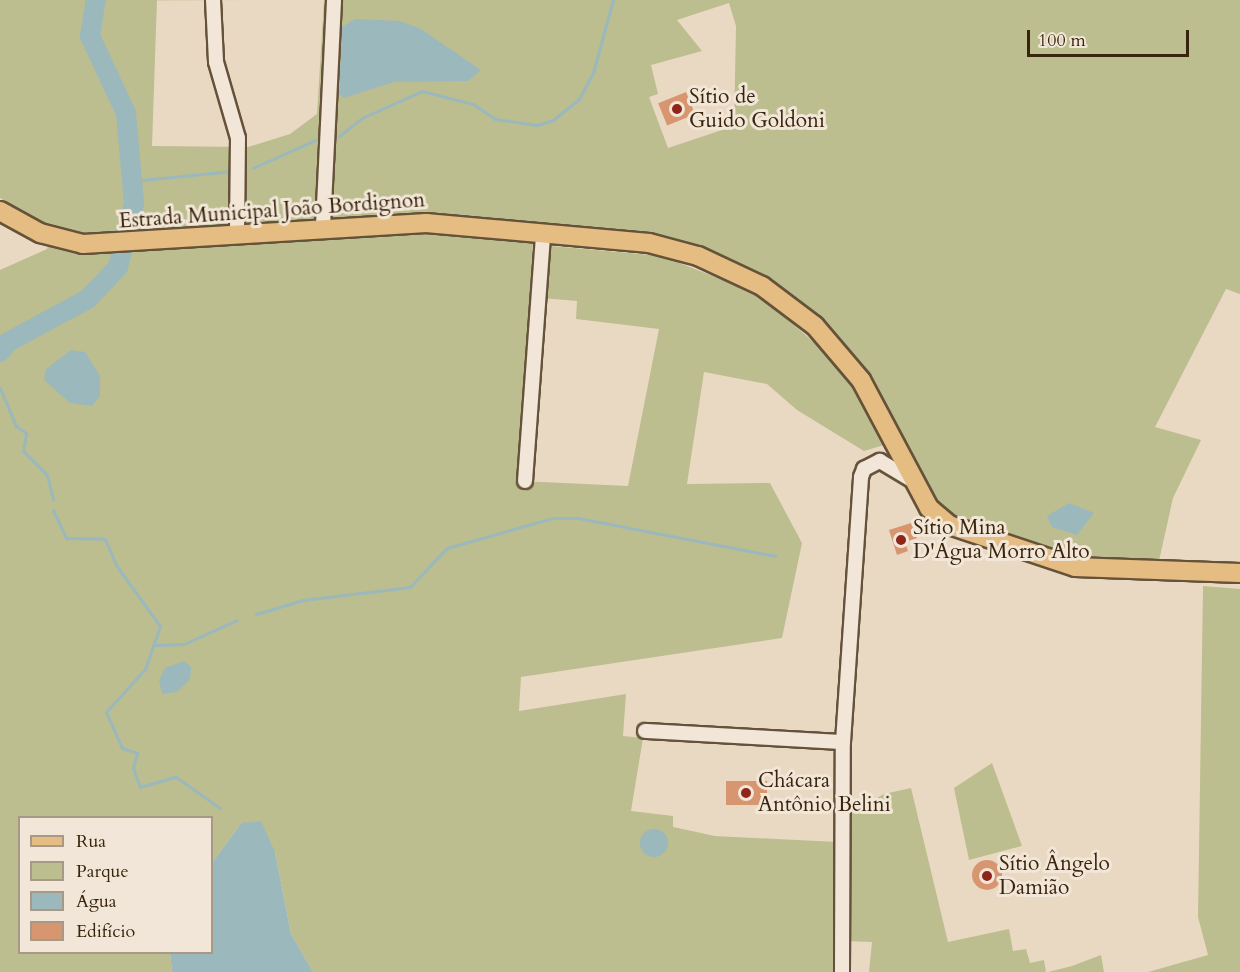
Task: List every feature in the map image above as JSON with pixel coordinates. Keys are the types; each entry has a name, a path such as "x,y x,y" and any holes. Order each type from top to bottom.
{"main road":[{"name":"Estrada Municipal João Bordignon","path":"0,211 53,238 105,245 323,226 457,224 649,243 698,256 793,306 861,380 929,508 949,525 1042,558 1099,570 1240,573"}],"street":[{"path":"213,0 216,62 238,138 237,233"},
{"path":"323,226 334,0"},
{"path":"525,481 543,233"},
{"path":"842,972 843,742 861,477 868,465 880,462 917,484"},
{"path":"645,731 843,742"}],"green space":[{"path":"0,0 157,0 152,146 248,147 290,134 317,114 324,0 1240,0 1240,294 1226,289 1155,427 1201,440 1173,498 1159,561 1077,557 952,517 933,495 870,373 799,299 731,259 656,236 534,222 520,481 628,486 659,329 576,319 577,301 542,298 551,246 662,256 758,294 830,356 853,385 884,445 864,451 797,410 767,384 704,372 687,484 770,483 802,543 782,638 521,677 519,711 626,694 623,736 643,738 631,811 673,816 673,827 715,836 837,842 834,972 313,972 291,934 275,852 241,823 213,862 213,816 18,816 18,954 170,954 172,972 0,972 0,270 47,249 54,231 0,198","holes":["729,3 736,26 734,126 668,148 649,97 658,94 651,65 702,51 677,20"]},
{"path":"1203,586 1240,589 1240,972 1148,972 1208,955 1198,917"},
{"path":"992,763 1022,846 969,860 954,788"},
{"path":"911,788 948,942 1009,929 1013,951 1026,949 1030,963 1044,960 1046,972 869,972 872,942 844,941 846,815 884,794"},
{"path":"1101,955 1104,972 1048,972 1072,966"}],"water":[{"path":"355,19 400,21 421,29 481,70 468,81 394,82 344,98 339,94 342,27"},
{"path":"71,350 85,352 100,376 100,396 92,406 70,403 44,380 46,369"},
{"path":"1069,503 1094,513 1077,535 1052,527 1047,516"},
{"path":"184,661 191,667 190,679 177,692 162,694 159,680 165,668"},
{"path":"261,821 275,852 291,934 313,972 172,972 170,954 213,954 213,862 241,823"},
{"path":"654,829 664,833 668,843 664,853 654,857 644,853 640,843 644,833"}],"building":[{"name":"Sítio de Guido Goldoni","path":"686,92 695,114 667,125 658,103"},
{"name":"Sítio Mina D'Água Morro Alto","path":"911,523 917,538 905,542 908,551 897,555 889,530"},
{"name":"Chácara Antônio Belini","path":"726,781 767,781 767,805 726,805"},
{"name":"Sítio Ângelo Damião","path":"987,860 998,864 1002,875 998,886 987,890 976,886 972,875 976,864"}],"waterway":[{"path":"0,352 8,342 88,299 118,267 134,203 126,113 90,36 96,0"},
{"path":"339,136 362,118 422,91 473,104 495,119 537,125 553,120 579,99 593,73 613,0"},
{"path":"253,168 322,137"},
{"path":"132,181 233,171"},
{"path":"0,388 16,426 26,433 23,451 47,475 53,499"},
{"path":"53,510 66,538 105,539 116,565 160,626 145,669 106,712 122,748 137,753 133,768 140,787 176,777 220,808"},
{"path":"256,614 303,600 410,587 447,548 552,518 578,518 775,556"},
{"path":"155,645 184,644 237,620"}],"place":[{"name":"Sítio de Guido Goldoni","path":"677,109"},
{"name":"Sítio Mina D'Água Morro Alto","path":"901,540"},
{"name":"Chácara Antônio Belini","path":"746,793"},
{"name":"Sítio Ângelo Damião","path":"987,876"}]}
